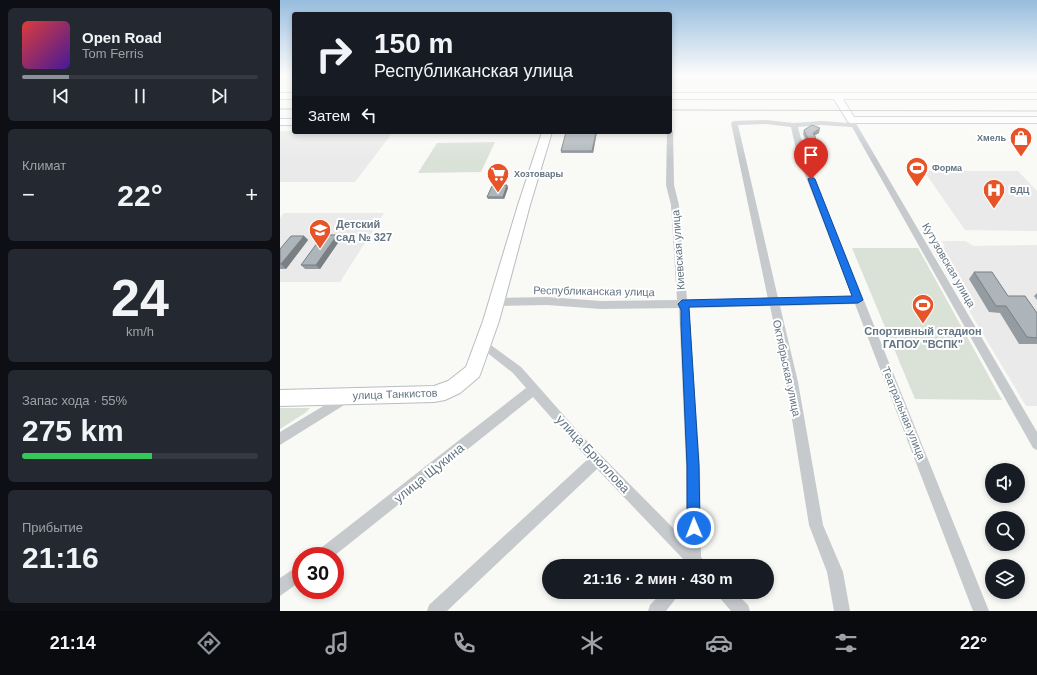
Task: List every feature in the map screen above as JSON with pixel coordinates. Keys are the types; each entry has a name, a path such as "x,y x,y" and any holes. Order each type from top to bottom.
{"main road":[{"path":"841,104 852,122 1037,120"},
{"path":"280,122 292,122"},
{"name":"улица Танкистов","path":"280,398 434,394 445,392 465,380 473,372 484,344 524,205 546,134"}],"street":[{"name":"Октябрьская улица","path":"794,125 766,122 734,124 773,303 792,382 816,525 835,572 842,611"},
{"path":"794,125 852,122"},
{"name":"Кутузовская улица","path":"852,122 1037,444"},
{"name":"Театральная улица","path":"794,125 801,154 981,611"},
{"name":"Киевская улица","path":"670,134 670,185 675,205 682,304 685,310 693,466 695,559"},
{"name":"Республиканская улица","path":"496,302 547,301 601,305 773,303 858,300"},
{"name":"улица Брюллова","path":"484,344 517,370 597,460 690,559"},
{"name":"улица Щукина","path":"334,547 534,389"},
{"path":"280,439 348,396"},
{"path":"435,611 597,460"},
{"path":"280,588 292,579"},
{"path":"656,611 666,599"},
{"path":"731,599 742,611"}],"shaded area":[{"path":"280,131 292,131 292,134 391,134 355,182 280,182"},
{"path":"495,142 481,172 418,173 437,143"},
{"name":"ВДЦ","path":"924,171 1018,171 1037,191 1037,231 965,230"},
{"name":"Детский сад № 327","path":"284,213 384,213 340,282 280,282 280,218"},
{"path":"942,241 965,241 974,246 1037,245 1037,406 1026,406 931,247 945,247"},
{"path":"852,248 918,248 1002,400 915,399"},
{"path":"280,408 310,408 305,413 280,429"}],"building":[{"path":"812,125 820,128 813,133 816,139 808,139 804,130"},
{"path":"565,134 596,134 592,151 561,151"},
{"name":"Хозтовары","path":"507,185 503,197 487,197 492,186"},
{"path":"323,235 337,235 316,265 301,265"},
{"path":"291,236 304,236 280,264 280,249"},
{"path":"974,272 992,272 1008,296 1025,296 1037,313 1037,338 1027,337 1006,306 996,306"}],"tram line":[{"path":"280,109 292,109"},
{"path":"672,110 1037,111"}],"place":[{"name":"Хмель","path":"1021,158"},
{"name":"Форма","path":"917,188"},
{"name":"Хозтовары","path":"498,194"},
{"name":"ВДЦ","path":"994,210"},
{"name":"Детский сад № 327","path":"320,250"},
{"name":"Спортивный стадион ГАПОУ \"ВСПК\"","path":"923,324"}],"route":[{"path":"694,528 693,466 686,325 685,310 682,304 858,300 811,179"}]}
